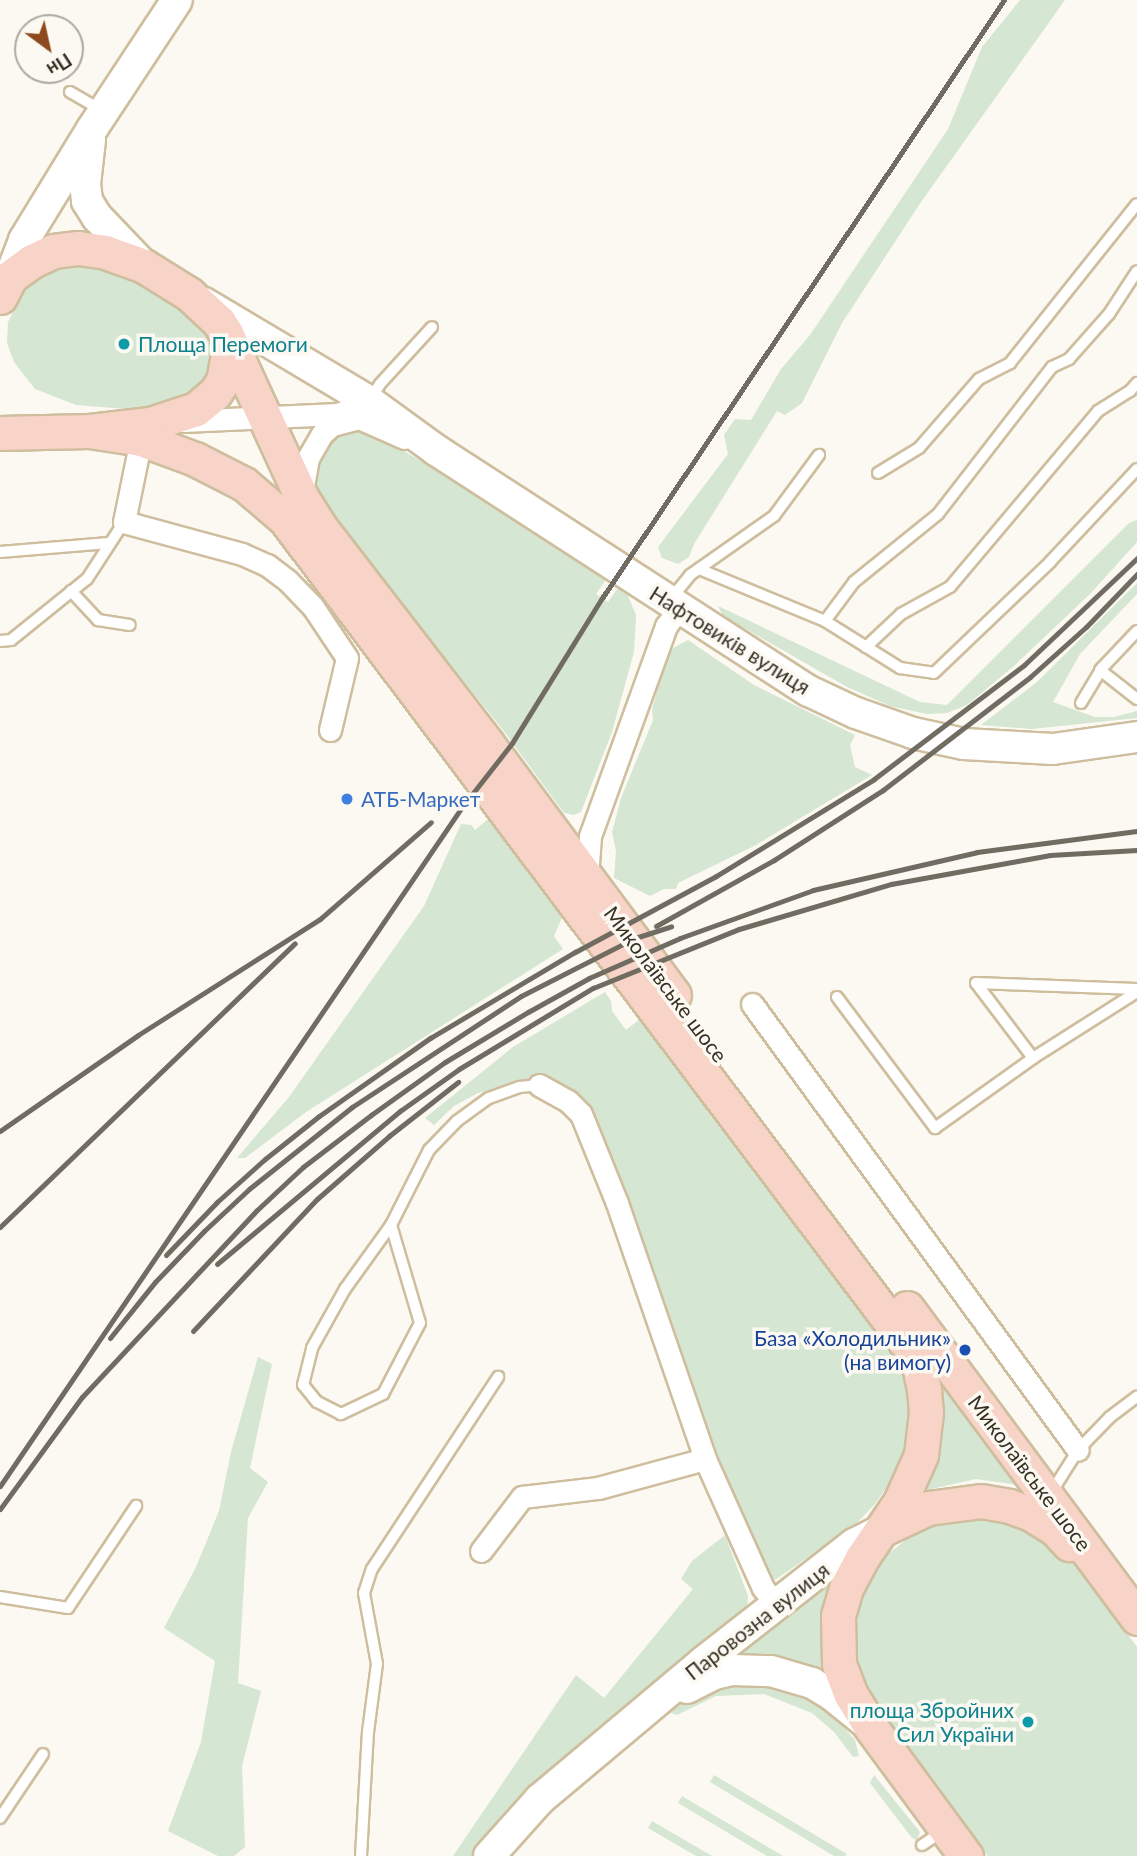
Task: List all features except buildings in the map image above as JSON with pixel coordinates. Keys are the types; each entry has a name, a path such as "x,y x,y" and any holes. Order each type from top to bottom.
{"main road":[{"path":"5,287 24,240 177,0"},
{"path":"98,121 85,163 87,201 97,217 144,266"},
{"name":"Миколаївське шосе","path":"5,287 32,261 53,251 78,248 105,252 144,266 209,310 226,333 267,416 302,498 320,527 587,878 1049,1497 1137,1620"},
{"name":"Нафтовиків вулиця","path":"189,294 365,411 436,450 809,691 913,733 977,745 1053,749 1137,737"},
{"path":"145,431 195,409 215,393 228,365 226,333"},
{"name":"Миколаївське шосе","path":"5,424 89,431 145,431 229,475 266,500 285,519 897,1329 919,1366 926,1412 921,1455 900,1502 883,1529"},
{"path":"965,1856 934,1837 851,1695 839,1664 836,1642 838,1615 846,1588 862,1558 883,1529 929,1508 981,1502 1009,1506 1031,1514 1055,1530 1137,1620"},
{"name":"Паровозна вулиця","path":"489,1856 540,1799 776,1604 854,1544 883,1529"},
{"name":"Паровозна вулиця","path":"636,1720 680,1691 715,1674 751,1668 792,1675 812,1684 832,1695 870,1726"}],"street":[{"path":"330,730 348,658 313,607 288,581 268,565 243,554 124,522 145,431 267,416 365,411"},
{"path":"302,498 308,458 321,433 365,411"},
{"path":"587,878 590,836 674,606"},
{"path":"752,1004 1078,1450"},
{"path":"539,1085 568,1101 581,1114 587,1126 617,1203 705,1459 763,1588 776,1604"},
{"path":"481,1551 522,1497 598,1488 705,1459"}],"lane":[{"path":"70,92 98,121"},
{"path":"878,473 919,448 979,379 1010,362 1137,204"},
{"path":"825,621 854,582 939,514 1052,367 1069,359 1109,314 1137,271"},
{"path":"365,411 380,384 432,327"},
{"path":"866,647 901,614 950,587 1098,411 1130,391 1137,383"},
{"path":"674,606 699,569 774,516 819,455"},
{"path":"699,569 825,621 900,668 934,673 1050,562 1137,469"},
{"path":"0,641 11,640 87,579 124,522"},
{"path":"0,552 109,543"},
{"path":"71,592 98,620 130,625"},
{"path":"1081,703 1100,670 1137,631"},
{"path":"1100,670 1137,699"},
{"path":"1033,1058 976,983 1137,990"},
{"path":"837,997 935,1128 1033,1058 1137,990"},
{"path":"391,1225 419,1323 383,1394 341,1413 317,1402 303,1385 312,1349 345,1289 391,1225 429,1150 457,1121 489,1098 520,1087 539,1085"},
{"path":"361,1856 368,1732 377,1664 364,1594 372,1569 499,1377"},
{"path":"1049,1497 1078,1450 1110,1417 1137,1397"},
{"path":"0,1597 68,1608 136,1506"},
{"path":"0,1818 43,1754"}],"green space":[{"path":"1020,0 1065,0 921,202 842,323 802,403 785,415 777,411 694,544 689,557 678,564 662,558 658,547 728,454 724,435 735,419 751,420 781,369 810,335 948,129 982,47"},
{"path":"55,264 119,264 212,331 217,373 189,403 126,409 76,405 35,389 14,362 7,343 8,322 26,286"},
{"path":"352,427 371,431 609,575 596,594 608,602 620,585 628,596 636,615 634,652 612,732 581,812 574,815 564,813 503,730 321,504 315,482 315,464 323,446 336,432"},
{"path":"1137,520 1137,542 1091,593 1014,666 967,705 947,713 927,714 890,706 847,687 723,616 718,606 920,702 947,705 1129,523"},
{"path":"1137,583 1137,594 1080,654 1053,702 1095,717 1114,717 1137,711 1137,718 1032,729 981,725 1037,682"},
{"path":"688,640 754,685 855,735 850,745 855,767 872,775 754,846 678,883 676,889 664,889 650,896 614,878 616,851 612,832 621,798 653,720 652,709 666,659 673,648"},
{"path":"488,819 563,915 554,936 563,949 306,1112 245,1158 237,1158 289,1097 424,906 461,824 471,825 475,830"},
{"path":"605,992 611,1001 612,1011 626,1030 644,1016 883,1328 912,1390 909,1438 895,1475 875,1504 856,1524 769,1584 719,1478 669,1321 594,1137 547,1080 531,1078 478,1093 454,1106 434,1125 425,1118 513,1047"},
{"path":"258,1357 272,1364 250,1468 268,1482 248,1518 238,1683 261,1691 242,1766 245,1847 234,1856 218,1856 168,1831 201,1742 215,1661 164,1628 196,1567 219,1511 231,1452"},
{"path":"934,1362 1026,1486 976,1479 918,1492"},
{"path":"996,1515 1057,1544 1074,1561 1137,1647 1137,1856 988,1856 874,1703 863,1682 854,1648 855,1626 858,1602 878,1561 930,1522"},
{"path":"725,1535 748,1596 747,1610 478,1856 453,1856 576,1675 604,1698 693,1589 681,1579 692,1561"},
{"path":"833,1576 825,1594 822,1615 821,1635 827,1671 821,1676 739,1658 736,1654"},
{"path":"756,1682 802,1695 829,1711 855,1740 859,1756 853,1757 834,1732 812,1713 764,1694 716,1696 677,1715 671,1713 681,1701 702,1690"},
{"path":"714,1775 847,1854 834,1856 710,1782"},
{"path":"874,1775 920,1832 917,1840 912,1838 870,1783"},
{"path":"682,1796 783,1856 767,1856 678,1803"},
{"path":"652,1821 712,1856 696,1856 648,1828"}],"railway":[{"path":"0,1486 462,807 512,743 602,598 1004,0"},
{"path":"166,1255 217,1202 265,1159 319,1116 430,1038 575,952 716,876 874,779 1024,665 1137,558"},
{"path":"656,926 774,860 883,790 1030,677 1086,627 1137,574"},
{"path":"0,1131 138,1035 320,919 431,822"},
{"path":"0,1509 82,1397 257,1210 303,1167 371,1115 445,1062 528,1012 589,978 680,938 813,890 977,852 1137,831"},
{"path":"217,1264 400,1111 459,1069 593,988 739,929 891,884 1050,855 1137,850"},
{"path":"110,1338 155,1282 204,1231 249,1189 352,1107 521,996 635,938 671,926"},
{"path":"0,1227 295,943"},
{"path":"193,1331 317,1199 389,1136 458,1082"}],"place":[{"name":"Площа Перемоги","path":"124,344"},
{"name":"АТБ-Маркет","path":"347,799"},
{"name":"База «Холодильник» (на вимогу)","path":"965,1350"},
{"name":"площа Збройних Сил України","path":"1028,1722"}]}
